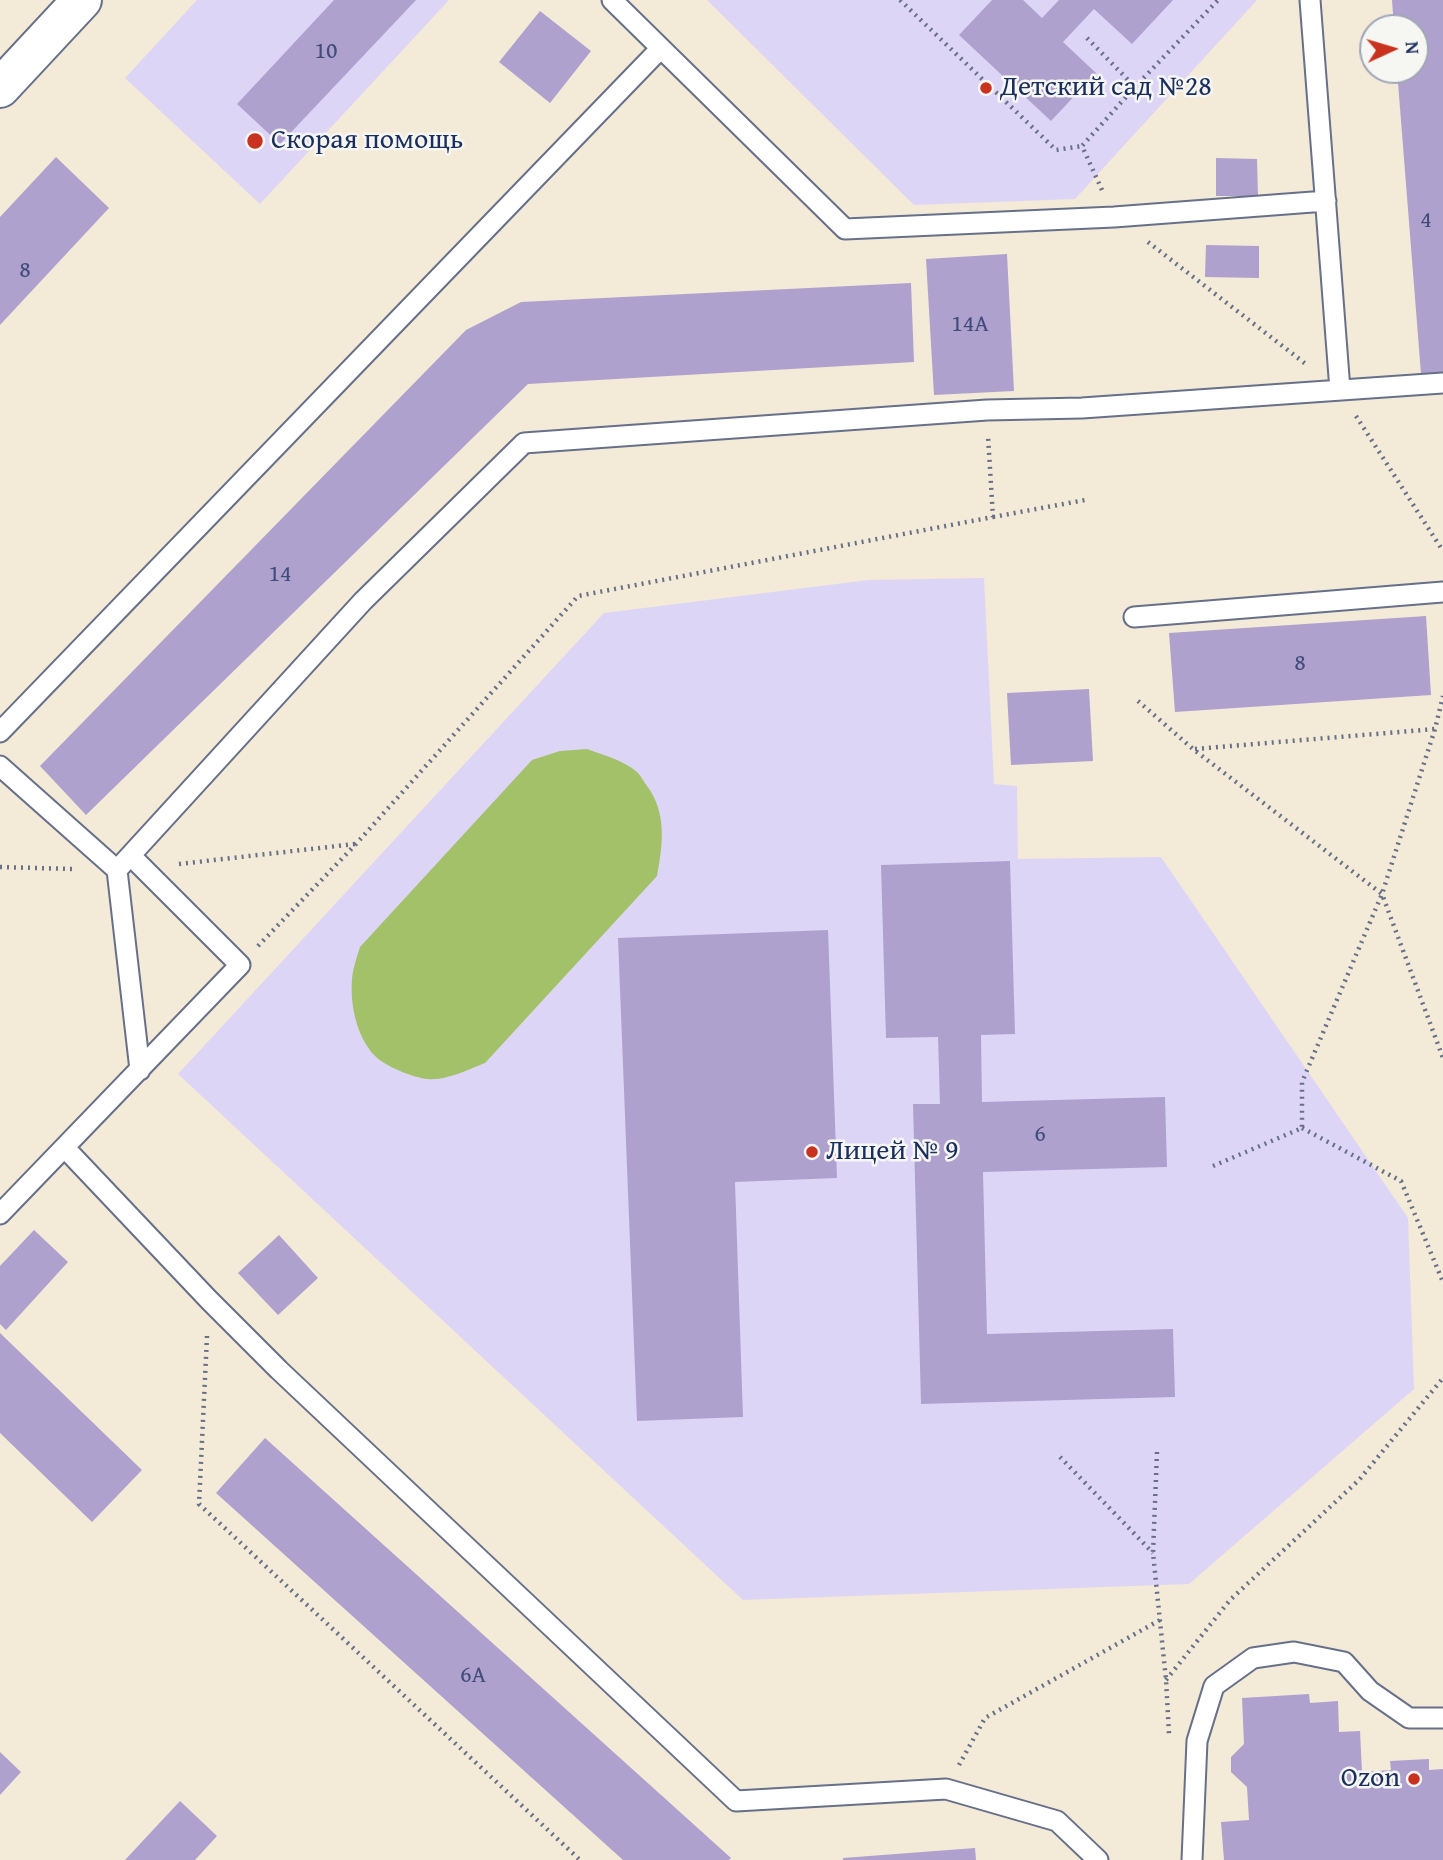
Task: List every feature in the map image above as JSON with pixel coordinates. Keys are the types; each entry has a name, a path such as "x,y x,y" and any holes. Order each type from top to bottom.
{"street":[{"path":"0,88 82,0"}],"lane":[{"path":"612,0 845,229 1114,217 1325,201"},
{"path":"1310,0 1340,390"},
{"path":"0,732 661,48"},
{"path":"140,1070 124,863 363,601 524,443 987,410 1082,408 1443,383"},
{"path":"1134,617 1443,592"},
{"path":"0,766 124,863 240,965 0,1214"},
{"path":"65,1148 279,1370 736,1801 946,1789 1057,1821 1098,1860"},
{"path":"1192,1860 1197,1741 1214,1686 1253,1658 1294,1652 1344,1662 1370,1691 1409,1718 1443,1718"}],"path":[{"path":"900,0 1056,150 1082,146 1219,0"},
{"path":"1087,38 1135,87"},
{"path":"1082,146 1114,217"},
{"path":"987,410 993,517"},
{"path":"240,965 356,844 578,596 1085,500"},
{"path":"1302,1128 1302,1082 1382,894 1435,729 1443,695"},
{"path":"1138,701 1193,749 1382,894 1443,1058"},
{"path":"1193,749 1435,729"},
{"path":"1213,1166 1302,1128"},
{"path":"1302,1128 1401,1181 1443,1282"},
{"path":"209,1300 199,1504 580,1860"},
{"path":"1166,1680 1230,1600 1359,1480 1443,1378"},
{"path":"1157,1452 1153,1553 1169,1735"},
{"path":"1060,1457 1153,1553"},
{"path":"946,1789 985,1718 1160,1620"}],"shaded area":[{"name":"Скорая помощь","path":"197,0 449,0 260,204 125,78"},
{"name":"Детский сад №28","path":"707,0 1257,0 1075,199 914,205"},
{"name":"Лицей № 9","path":"984,578 994,784 1017,786 1018,859 1161,857 1408,1218 1414,1389 1189,1584 743,1600 178,1074 604,613 869,580"}],"green space":[{"path":"587,749 613,758 637,772 653,796 662,829 657,876 485,1063 457,1074 428,1079 400,1071 385,1063 368,1047 353,1009 352,979 360,947 532,760 560,751"}],"building":[{"path":"334,0 416,0 280,144 237,104"},
{"path":"992,0 1023,0 1042,18 1059,0 1173,0 1132,44 1094,9 1063,42 1096,73 1051,121 959,35"},
{"path":"1392,0 1443,0 1443,372 1421,374 1398,84 1429,84 1429,14 1393,14"},
{"path":"540,11 591,51 550,103 499,62"},
{"path":"56,157 109,208 0,325 0,217"},
{"path":"1216,158 1257,159 1258,196 1216,196"},
{"path":"1206,245 1259,246 1259,278 1205,277"},
{"path":"1007,254 1014,391 934,395 926,259"},
{"path":"911,283 914,362 528,384 86,815 40,766 466,330 521,302"},
{"path":"1426,616 1431,695 1175,712 1169,633"},
{"path":"1089,689 1093,761 1011,765 1007,693"},
{"path":"1010,861 1015,1034 981,1035 982,1102 1165,1097 1167,1167 983,1172 987,1334 1173,1329 1175,1397 921,1404 913,1104 940,1104 938,1037 886,1038 881,865"},
{"path":"828,930 837,1178 735,1182 743,1417 637,1421 618,938"},
{"path":"34,1230 68,1262 6,1330 0,1324 0,1266"},
{"path":"279,1235 318,1278 278,1315 238,1273"},
{"path":"0,1333 142,1470 92,1522 0,1433"},
{"path":"265,1438 731,1858 623,1860 216,1493"},
{"path":"1309,1694 1310,1703 1338,1701 1339,1732 1360,1731 1362,1772 1391,1770 1390,1761 1429,1759 1429,1770 1443,1769 1443,1860 1224,1860 1221,1822 1249,1820 1247,1787 1231,1772 1231,1757 1244,1744 1242,1698"},
{"path":"0,1752 21,1772 0,1795"},
{"path":"180,1801 217,1836 195,1860 125,1860"},
{"path":"975,1848 976,1860 843,1860 843,1858"}],"place":[{"name":"Детский сад №28","path":"986,88"},
{"name":"Скорая помощь","path":"255,141"},
{"name":"Лицей № 9","path":"812,1152"},
{"name":"Ozon","path":"1414,1779"}]}
